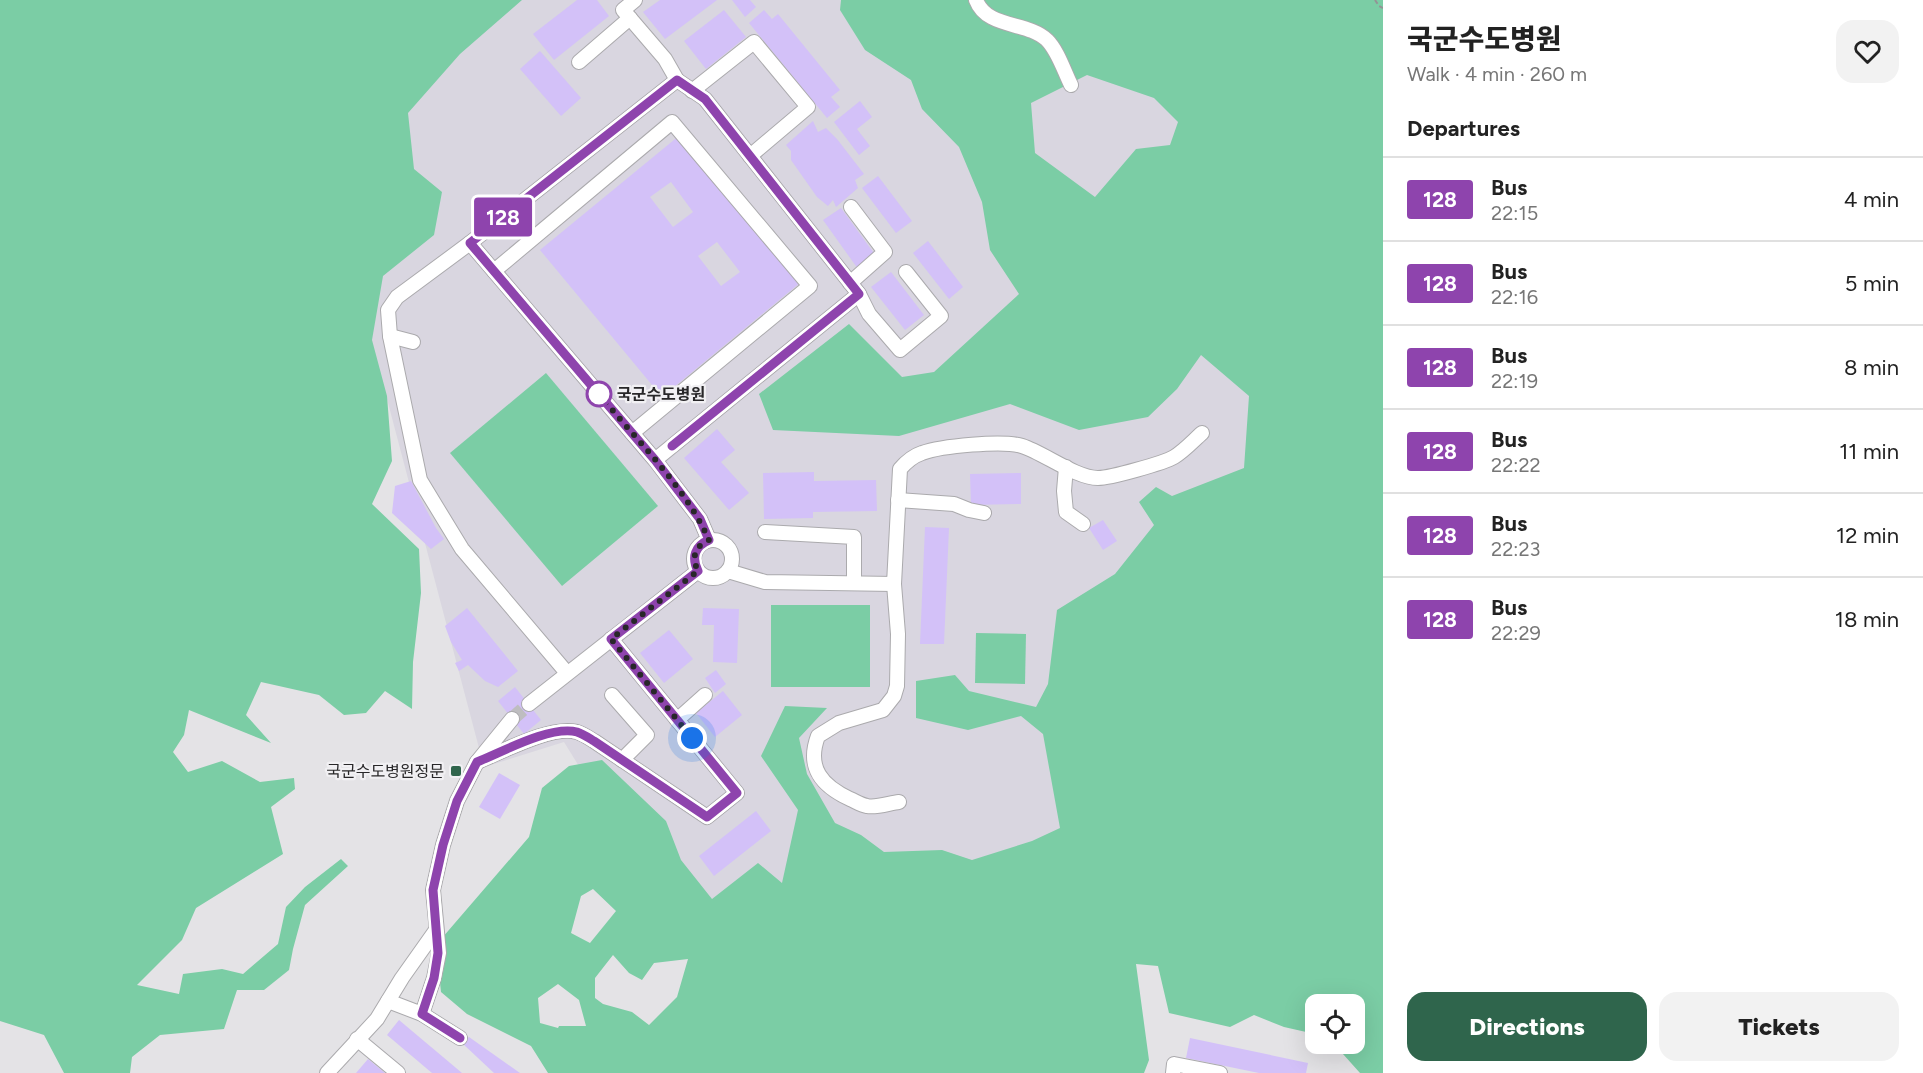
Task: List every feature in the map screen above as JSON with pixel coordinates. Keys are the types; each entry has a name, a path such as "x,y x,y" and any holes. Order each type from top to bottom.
{"street":[{"path":"579,62 624,9 635,0"},
{"path":"976,0 991,19 1031,31 1047,40 1071,85"},
{"path":"624,9 665,59 677,80 705,99 855,289 869,314 900,350 941,316 906,272"},
{"path":"692,91 754,42 808,107 750,156"},
{"path":"567,673 462,549 420,480 390,336 388,310 397,297 470,243 677,80"},
{"path":"494,272 672,122 810,286 632,433"},
{"path":"655,460 855,289 885,252 851,207"},
{"path":"470,243 655,460 700,519 709,540"},
{"path":"390,336 412,342"},
{"path":"899,802 868,807 837,793 822,781 816,770 815,752 818,736 827,729 856,716 882,710 894,696 897,686 898,634 894,584 900,469 907,461 920,453 935,449 1010,444 1021,446 1066,467 1098,478 1174,457 1202,433"},
{"path":"1066,467 1064,491 1066,512 1083,524"},
{"path":"898,500 954,504 984,513"},
{"path":"765,531 854,537 854,583"},
{"path":"728,571 732,557 730,550 722,542 709,540 698,547 695,553 695,565 698,571 706,577 715,578 728,571 765,582 894,584"},
{"path":"529,704 698,571"},
{"path":"477,762 537,738 563,731 578,732 707,817 737,793 611,639"},
{"path":"677,720 705,694"},
{"path":"612,695 647,735 621,760"},
{"path":"422,1014 434,978 438,953 433,890 443,845 457,801 477,762 512,719"},
{"path":"327,1073 377,1019 402,978 436,930"},
{"path":"388,1001 422,1014 460,1038"},
{"path":"357,1039 398,1073"},
{"path":"1173,1073 1174,1064 1220,1073"}],"path":[{"path":"1375,0 1378,6 1383,8"}],"shaded area":[{"path":"356,0 1294,0 1383,627 827,1073 603,805 564,742 484,767 382,380 371,350"}],"green space":[{"path":"0,0 522,0 460,54 408,113 414,169 442,192 434,235 383,276 372,340 387,396 392,461 372,504 419,549 421,593 413,662 412,709 385,691 366,713 344,715 319,695 261,682 246,715 271,743 189,710 184,735 173,752 188,772 222,761 260,782 294,778 295,789 271,807 283,854 196,908 182,940 137,985 179,994 183,974 222,969 243,974 278,944 286,907 305,887 341,859 348,866 305,905 289,970 264,990 237,990 224,1029 160,1035 132,1057 130,1073 64,1073 44,1035 0,1021"},
{"path":"841,0 1383,0 1383,1073 1360,1073 1343,1054 1365,1054 1365,994 1305,994 1305,1032 1284,1027 1254,1015 1230,1027 1169,1013 1158,966 1136,964 1149,1060 1144,1073 548,1073 531,1046 467,1014 441,992 436,945 529,837 542,788 569,766 602,760 666,821 681,860 712,899 758,863 782,883 798,810 761,756 785,706 827,708 799,738 807,774 835,823 861,835 884,852 942,850 972,860 1032,841 1060,828 1043,734 1021,716 968,730 916,718 916,681 955,675 969,691 1036,707 1048,684 1057,610 1115,574 1154,525 1139,502 1156,487 1172,496 1244,468 1249,396 1201,355 1177,389 1148,417 1079,430 1010,404 899,436 773,430 759,394 849,324 902,377 934,372 1019,294 990,250 982,202 959,147 922,109 911,80 865,50 840,10","holes":["1087,75 1154,98 1178,122 1170,145 1136,149 1095,197 1035,153 1031,103","593,889 616,911 590,943 571,933 581,896","613,955 629,973 642,980 654,963 688,959 677,997 649,1025 632,1012 603,1004 595,998 595,978","558,984 579,1000 586,1026 559,1026 558,1028 540,1023 538,998"]},
{"path":"546,373 658,506 562,586 450,453"},
{"path":"771,605 870,605 870,687 771,687"},
{"path":"976,633 1026,634 1025,684 975,683"}],"building":[{"path":"577,0 597,0 609,16 554,60 533,34"},
{"path":"660,0 717,0 665,39 643,12"},
{"path":"732,0 750,0 756,7 745,17"},
{"path":"724,10 746,37 706,69 684,41"},
{"path":"764,10 772,19 778,14 840,90 831,97 840,107 827,118 749,23"},
{"path":"540,51 581,98 561,116 520,69"},
{"path":"860,101 872,117 857,129 870,146 859,155 834,122"},
{"path":"813,121 818,132 826,128 837,139 864,174 855,180 858,188 836,207 833,200 828,206 817,197 791,160 791,151 786,145"},
{"path":"680,135 801,282 662,397 540,250","holes":["671,182 693,212 673,227 650,197","717,242 740,272 721,286 698,256"]},
{"path":"878,176 912,221 896,233 862,188"},
{"path":"841,208 876,256 858,269 823,220"},
{"path":"928,241 963,287 949,299 913,253"},
{"path":"891,272 924,315 905,330 871,287"},
{"path":"717,429 735,450 721,462 749,493 729,510 684,458"},
{"path":"814,472 814,481 876,480 877,511 813,512 813,518 764,519 763,473"},
{"path":"1021,473 1021,504 971,505 970,474"},
{"path":"411,481 444,539 431,549 392,513 395,486"},
{"path":"1103,520 1117,541 1103,550 1089,528"},
{"path":"925,527 949,528 944,644 920,644"},
{"path":"467,608 518,671 498,687 485,681 468,665 459,671 455,663 462,660 445,626"},
{"path":"703,608 739,609 737,663 713,662 714,625 702,625"},
{"path":"669,630 693,659 664,683 640,653"},
{"path":"716,670 726,684 715,693 705,678"},
{"path":"515,687 541,720 524,734 498,701"},
{"path":"723,691 742,715 715,737 696,713"},
{"path":"499,773 520,785 500,819 479,807"},
{"path":"756,811 771,831 714,876 699,856"},
{"path":"399,1020 462,1073 432,1073 387,1035"},
{"path":"469,1037 520,1073 494,1073 462,1043"},
{"path":"1190,1038 1308,1063 1306,1073 1259,1073 1186,1058"},
{"path":"368,1059 385,1073 356,1073"}],"tunnel":[{"path":"512,719 529,704"}],"bus line":[{"name":"128","path":"460,1038 422,1014 434,978 438,953 433,890 443,845 457,801 477,762 548,734 563,731 578,732 707,817 737,793 611,639 698,571 695,565 695,553 698,547 709,540 700,519 655,460 470,243 677,80 705,99 859,294 672,446"}],"place":[{"name":"국군수도병원","path":"599,394"},
{"name":"국군수도병원정문","path":"456,771"}],"route":[{"path":"599,394 689,504 700,519 709,540 698,547 695,553 695,565 698,571 611,639 692,738"}]}
